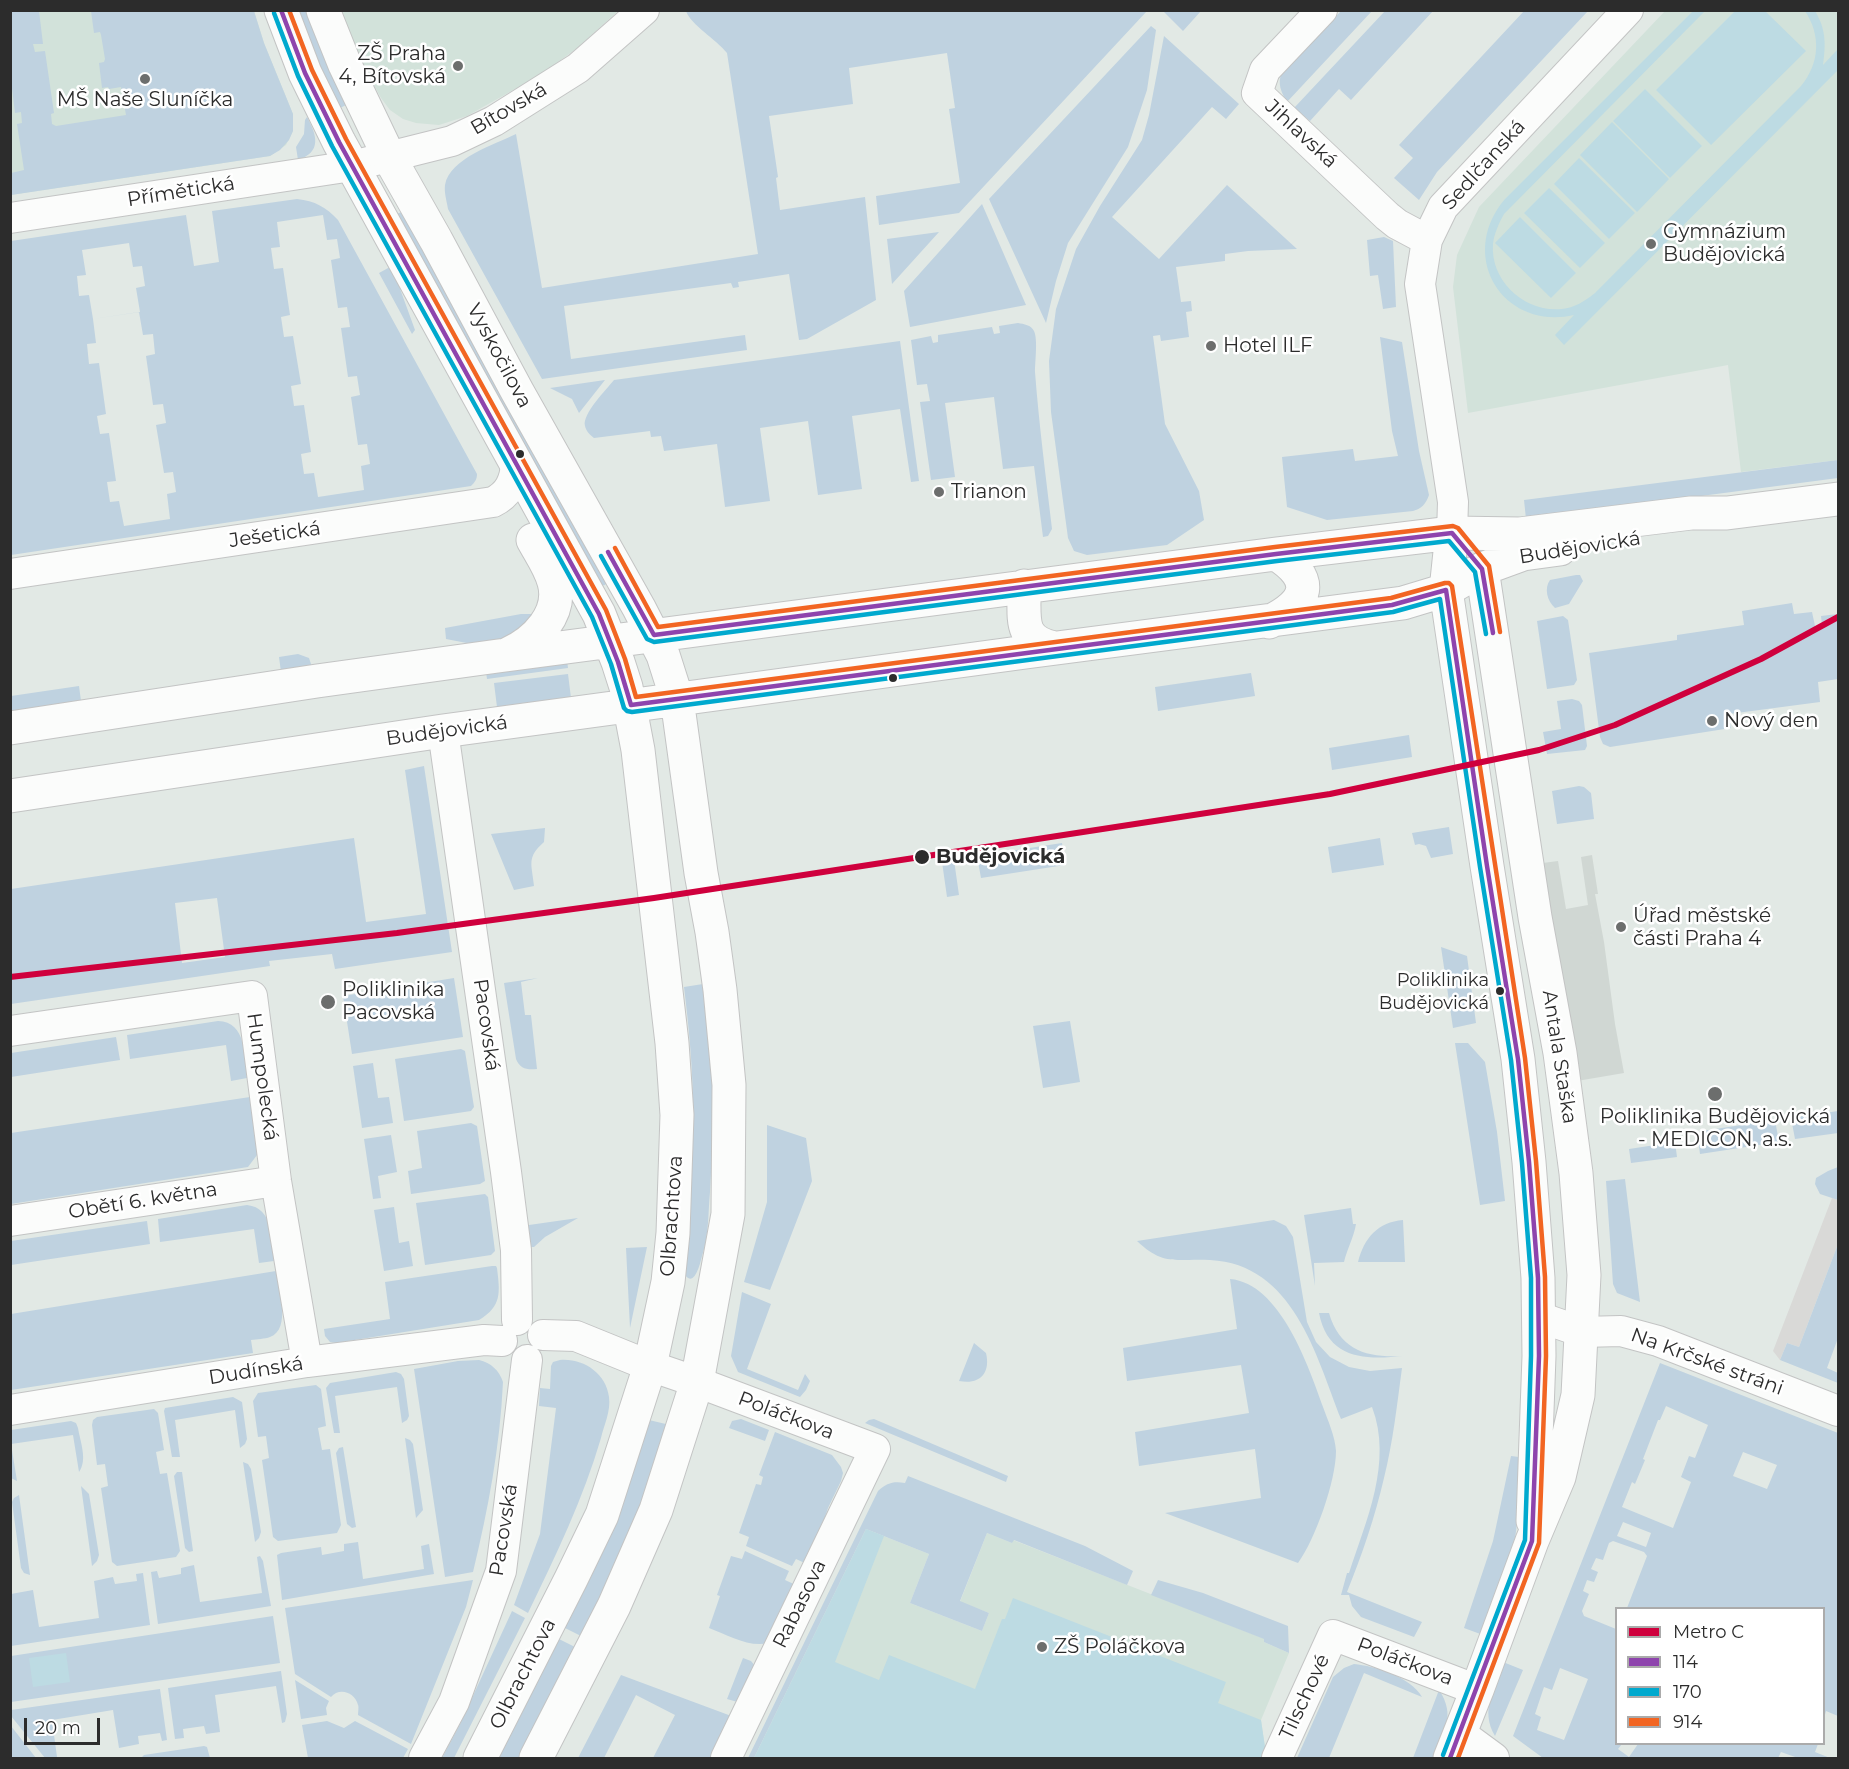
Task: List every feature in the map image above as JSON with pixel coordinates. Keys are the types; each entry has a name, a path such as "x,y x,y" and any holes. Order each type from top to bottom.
{"street":[{"name":"Vyskočilova","path":"280,10 305,73 352,166 595,606 610,640"},
{"name":"Vyskočilova","path":"324,10 345,65 389,158 654,635 672,677 677,699"},
{"name":"Bítovská","path":"352,166 452,141 494,121 578,68 644,10"},
{"name":"Jihlavská","path":"1322,10 1265,70 1257,93 1387,216 1397,224 1428,240"},
{"name":"Sedlčanská","path":"1452,533 1453,502 1420,284 1428,240 1443,207 1628,10"},
{"name":"Přímětická","path":"10,218 352,166"},
{"name":"Ješetická","path":"10,574 493,502 507,492 516,476 521,474"},
{"path":"505,655 518,649 538,633 549,618 556,595 554,579 527,530 521,474"},
{"name":"Budějovická","path":"10,728 317,681 610,640 1276,554 1452,533 1520,534 1691,513 1727,513 1839,499"},
{"name":"Budějovická","path":"10,796 443,731 1403,603 1446,590 1482,569 1523,554 1690,531 1727,513"},
{"path":"1452,533 1482,569"},
{"name":"Antala Staška","path":"1452,533 1446,590 1518,1059 1529,1162 1539,1317 1532,1541"},
{"path":"1269,622 1289,611 1300,598 1302,591 1297,570 1276,554"},
{"name":"Antala Staška","path":"1455,1746 1532,1541 1560,1477 1578,1395 1584,1275 1575,1162 1560,1053 1534,918 1482,569"},
{"path":"1024,586 1026,627 1029,634 1036,642 1054,648"},
{"name":"Olbrachtova","path":"480,1758 572,1579 602,1515 650,1366 663,1311 672,1243 677,1115 670,1032 638,750 631,705 610,640"},
{"path":"536,1758 614,1606 656,1510 697,1382 728,1214 729,1085 720,990 677,699"},
{"name":"Pacovská","path":"443,731 516,1250 510,1331"},
{"name":"Humpolecká","path":"10,1031 252,996 276,1181 307,1362"},
{"name":"Obětí 6. května","path":"10,1221 276,1181"},
{"name":"Na Krčské stráni","path":"1539,1317 1582,1332 1621,1331 1658,1341 1839,1411"},
{"path":"524,1319 536,1324 543,1335 542,1348 538,1354 527,1360 513,1358 508,1354 510,1331 524,1319"},
{"name":"Dudínská","path":"10,1410 307,1362 484,1340 510,1331"},
{"path":"543,1335 576,1336 650,1366"},
{"name":"Pacovská","path":"424,1758 454,1702 501,1571 527,1360"},
{"name":"Poláčkova","path":"650,1366 875,1449"},
{"name":"Rabasova","path":"726,1758 875,1449"},
{"name":"Poláčkova","path":"1333,1635 1477,1690"},
{"name":"Tilschové","path":"1277,1758 1333,1635"},
{"path":"1455,1746 1494,1758"}],"shaded area":[{"name":"MŠ Naše Sluníčka","path":"11,10 39,11 43,44 33,44 35,52 45,51 54,113 51,114 52,124 56,126 126,115 121,87 102,88 99,63 104,62 105,59 100,32 94,33 91,11 254,11 264,43 293,114 293,131 289,140 280,150 270,156 11,195 11,173 24,170 17,124 22,123 21,112 15,113 11,80"},
{"path":"686,10 1147,11 959,213 879,225 876,196 960,183 949,109 955,108 947,53 849,68 853,104 769,116 778,177 776,178 780,210 865,197 876,300 807,339 799,340 789,274 738,282 739,287 733,288 731,283 564,306 571,359 745,335 747,350 542,379 448,209 445,185 455,167 464,160 516,134 542,288 758,254 727,53 693,22"},
{"name":"MŠ Naše Sluníčka","path":"11,11 254,11 264,43 293,114 293,131 286,145 270,156 11,195"},
{"path":"296,11 307,11 348,104 338,109"},
{"name":"ZŠ Praha 4, Bítovská","path":"342,11 618,11 576,49 540,75 467,116 439,125 416,123 403,119 390,110 359,58"},
{"path":"1163,11 1201,11 1183,31"},
{"path":"1341,11 1372,11 1287,102 1280,87 1282,72"},
{"path":"1385,11 1433,11 1351,100 1339,89 1310,121 1294,108"},
{"path":"1524,11 1588,11 1437,172 1419,200 1394,178 1413,158 1399,145"},
{"name":"Gymnázium Budějovická","path":"1665,11 1838,11 1838,460 1741,472 1728,365 1468,413 1453,287 1457,255 1479,207"},
{"path":"1693,11 1705,11 1504,214 1494,236 1494,258 1497,270 1504,282 1523,300 1548,309 1562,309 1575,306 1595,293 1801,86 1812,68 1816,49 1814,30 1805,11 1815,11 1823,30 1825,43 1823,65 1838,49 1838,70 1564,345 1555,335 1574,315 1548,317 1526,312 1508,300 1494,284 1487,265 1485,243 1491,221 1505,199"},
{"path":"1735,11 1765,11 1806,51 1711,145 1656,90"},
{"path":"1151,26 1156,30 1147,90 1128,147 1068,243 1046,323 989,199"},
{"path":"1164,36 1239,104 1226,119 1212,107 1112,217 1159,259 1227,185 1297,249 1225,254 1225,261 1176,267 1181,302 1191,301 1192,311 1186,312 1189,337 1161,341 1160,335 1153,336 1165,424 1199,491 1204,520 1167,545 1087,555 1074,551 1068,538 1051,412 1049,361 1056,309 1076,249 1142,140"},
{"path":"1645,89 1702,146 1670,178 1613,121"},
{"path":"307,117 315,136 314,148 306,157 298,160 296,147 304,134"},
{"path":"1612,122 1669,179 1637,212 1580,155"},
{"path":"1579,158 1635,213 1609,239 1554,184"},
{"path":"1549,188 1605,243 1580,268 1524,213"},
{"path":"297,199 320,205 338,220 477,474 476,480 471,486 11,555 11,241 186,215 194,266 219,262 212,211","holes":["323,215 327,240 337,239 340,258 331,260 338,308 347,307 350,327 341,328 348,377 357,376 360,395 351,397 358,445 367,444 370,464 361,466 364,490 318,497 314,473 304,474 301,454 311,452 304,405 294,406 291,386 301,384 293,336 284,337 281,317 290,315 283,268 274,269 271,248 280,247 277,222","129,243 133,267 142,266 145,286 136,288 139,312 143,335 153,334 155,354 146,356 153,405 163,404 166,423 156,425 164,473 173,472 176,492 167,494 170,519 124,526 119,501 110,502 107,482 116,481 109,433 100,434 97,416 106,414 99,363 89,364 87,344 96,343 93,319 89,295 79,296 77,276 86,275 82,250"]},
{"path":"982,204 1026,305 910,327 904,291"},
{"path":"402,212 608,581 605,585 600,586 396,214"},
{"path":"1520,217 1576,273 1551,298 1495,243"},
{"path":"939,232 892,284 887,239"},
{"path":"1384,237 1393,241 1396,307 1383,309 1378,275 1370,276 1367,240"},
{"path":"390,267 415,330 412,334 379,273"},
{"path":"1018,323 1031,327 1036,339 1035,372 1052,529 1048,536 1043,537 1034,466 1003,469 994,397 945,403 955,477 931,480 920,402 930,401 927,384 917,385 911,340 931,336 933,343 938,342 938,335 992,327 994,334 1000,333 999,326"},
{"path":"1380,337 1402,342 1419,451 1429,495 1426,501 1413,511 1327,520 1287,507 1282,457 1353,449 1355,461 1398,456 1392,431"},
{"path":"900,341 919,481 911,482 900,409 852,416 862,489 818,495 808,421 760,428 770,501 725,507 717,444 664,451 661,436 651,437 650,431 594,438 586,430 587,415 614,380"},
{"path":"605,380 579,413 572,399 550,388"},
{"path":"1838,460 1838,478 1526,519 1524,500"},
{"path":"1580,575 1583,581 1569,604 1555,608 1547,594 1550,580"},
{"path":"1792,603 1794,614 1812,612 1815,626 1822,625 1821,616 1838,614 1838,679 1818,682 1820,702 1729,714 1731,728 1610,747 1603,744 1600,737 1589,653 1677,640 1677,635 1744,625 1742,611"},
{"path":"521,614 536,614 514,637 472,644 446,639 445,628"},
{"path":"1563,616 1568,620 1577,680 1574,685 1547,689 1537,621"},
{"path":"298,654 309,658 312,667 281,672 279,657"},
{"path":"567,660 568,668 487,679 486,672"},
{"path":"1251,673 1255,696 1158,711 1155,687"},
{"path":"568,674 571,698 497,707 494,683"},
{"path":"79,686 81,701 11,712 11,696"},
{"path":"1572,699 1579,701 1582,705 1587,746 1585,750 1547,754 1543,732 1561,729 1557,701"},
{"path":"1409,735 1412,757 1332,770 1329,748"},
{"path":"424,766 452,952 335,969 332,954 269,961 270,966 11,1004 11,889 354,838 366,922 426,914 405,770","holes":["217,898 225,957 182,963 175,903"]},
{"path":"1579,786 1591,793 1594,819 1557,824 1552,791"},
{"path":"1449,827 1453,854 1431,858 1426,846 1415,845 1412,833"},
{"path":"545,828 544,842 532,857 534,886 514,890 491,834"},
{"path":"1380,838 1384,865 1332,873 1328,847"},
{"path":"1062,843 1065,865 981,878 977,856"},
{"path":"1592,855 1598,894 1595,894 1624,1073 1577,1081 1543,863 1558,861 1566,909 1588,905 1581,857"},
{"path":"954,860 959,895 947,897 942,862"},
{"path":"1441,947 1467,956 1476,1023 1453,1028"},
{"path":"454,978 463,1037 352,1054 343,996"},
{"path":"538,978 521,982 525,1015 531,1015 537,1069 530,1069 522,1067 516,1059 504,983"},
{"path":"703,984 712,1058 712,1154 706,1241 698,1270 690,1279 683,1272 693,1131 693,1095 684,987"},
{"path":"218,1021 234,1027 239,1034 244,1051 247,1078 231,1081 226,1045 130,1059 127,1035"},
{"path":"1070,1021 1080,1082 1043,1088 1033,1026"},
{"path":"116,1037 120,1060 11,1077 11,1053"},
{"path":"1455,1043 1468,1043 1485,1062 1497,1132 1505,1201 1480,1205"},
{"path":"461,1049 465,1051 474,1107 471,1111 404,1121 395,1059"},
{"path":"373,1063 378,1098 389,1097 393,1123 362,1128 353,1066"},
{"path":"250,1097 258,1149 257,1155 248,1167 11,1204 11,1133"},
{"path":"1838,1111 1838,1133 1795,1139 1791,1118"},
{"path":"1775,1120 1779,1142 1700,1154 1698,1139 1703,1139 1702,1131"},
{"path":"471,1123 477,1126 485,1181 480,1184 411,1194 408,1171 422,1168 417,1131"},
{"path":"767,1125 806,1138 812,1181 770,1290 744,1282 767,1202"},
{"path":"391,1135 397,1172 378,1176 381,1198 373,1199 364,1139"},
{"path":"1675,1142 1677,1157 1631,1163 1629,1149"},
{"path":"1838,1167 1838,1200 1820,1194 1815,1184 1816,1178"},
{"path":"1625,1179 1640,1302 1617,1293 1613,1284 1606,1181"},
{"path":"485,1194 488,1197 495,1251 491,1255 425,1265 416,1203"},
{"path":"1832,1198 1838,1200 1838,1244 1799,1347 1787,1343 1780,1360 1773,1351"},
{"path":"247,1205 256,1207 267,1218 274,1261 259,1263 254,1229 160,1242 158,1219"},
{"path":"394,1207 399,1243 409,1241 413,1266 384,1271 374,1210"},
{"path":"1351,1208 1353,1224 1356,1224 1344,1262 1314,1263 1315,1286 1304,1215"},
{"path":"578,1218 545,1237 534,1247 521,1247 523,1228 529,1225"},
{"path":"1274,1220 1286,1226 1293,1237 1307,1322 1316,1342 1330,1357 1349,1367 1370,1371 1402,1368 1392,1437 1380,1493 1368,1536 1347,1592 1422,1622 1414,1637 1361,1617 1352,1606 1349,1595 1341,1595 1375,1491 1380,1449 1378,1428 1372,1407 1341,1419 1322,1368 1297,1317 1281,1295 1262,1278 1238,1265 1210,1260 1163,1258 1155,1255 1137,1241"},
{"path":"1403,1220 1405,1262 1358,1262 1364,1246 1373,1233 1386,1224"},
{"path":"147,1221 150,1244 11,1265 11,1241"},
{"path":"1838,1244 1838,1338 1827,1368 1838,1373 1838,1383 1780,1360 1787,1343 1799,1347"},
{"path":"647,1247 630,1328 626,1248"},
{"path":"492,1266 497,1268 498,1298 492,1309 479,1320 336,1343 330,1342 325,1336 324,1329 390,1319 385,1282"},
{"path":"276,1271 282,1307 280,1326 277,1333 270,1337 251,1340 253,1353 11,1390 11,1314"},
{"path":"1230,1279 1248,1284 1264,1295 1278,1311 1301,1350 1334,1440 1335,1463 1328,1494 1311,1540 1298,1563 1165,1513 1261,1498 1255,1449 1139,1466 1135,1432 1249,1413 1241,1365 1127,1381 1123,1348 1237,1329"},
{"path":"742,1292 771,1304 747,1369 798,1390 805,1374 810,1381 800,1397 738,1372 731,1356"},
{"path":"1319,1313 1329,1313 1340,1336 1357,1350 1378,1355 1403,1356 1375,1357 1362,1356 1339,1348 1330,1340"},
{"path":"974,1343 986,1353 987,1367 978,1379 959,1381"},
{"path":"479,1360 494,1368 503,1382 492,1478 473,1572 445,1577 414,1369 458,1361"},
{"path":"560,1360 585,1364 598,1374 607,1388 609,1407 594,1461 577,1505 528,1613 514,1605 540,1534 556,1408 539,1406 540,1388 550,1389 551,1366 553,1362"},
{"path":"1660,1363 1838,1433 1838,1716 1826,1711 1825,1714 1825,1607 1627,1607 1647,1556 1644,1552 1613,1541 1609,1543 1603,1560 1596,1558 1591,1569 1598,1572 1594,1582 1587,1580 1583,1591 1589,1594 1582,1611 1584,1616 1615,1629 1615,1745 1621,1745 1618,1749 1629,1757 1637,1745 1818,1745 1815,1752 1830,1758 1798,1758 1781,1752 1778,1758 1543,1758 1513,1736","holes":["1666,1406 1708,1425 1695,1458 1689,1456 1681,1477 1691,1482 1673,1528 1622,1507 1632,1482 1635,1484 1658,1420","1743,1452 1777,1465 1767,1489 1733,1476","1623,1522 1651,1533 1646,1547 1617,1536","1560,1668 1588,1679 1564,1740 1537,1730 1541,1717 1535,1714 1544,1687 1552,1690"]},
{"path":"396,1372 404,1379 409,1416 407,1420 402,1423 397,1387 335,1396 340,1433 334,1433 326,1388 330,1383"},
{"path":"316,1385 321,1389 326,1426 318,1428 322,1450 330,1449 341,1525 337,1533 278,1541 273,1537 262,1460 269,1458 266,1436 258,1437 253,1401 258,1393"},
{"path":"233,1397 242,1402 247,1439 245,1444 240,1448 235,1410 175,1420 180,1457 172,1457 165,1408"},
{"path":"154,1409 158,1413 164,1450 156,1452 160,1474 167,1473 180,1551 176,1557 117,1566 112,1562 101,1488 108,1486 105,1464 97,1465 93,1420 97,1417"},
{"path":"741,1419 769,1430 765,1441 729,1428 732,1421"},
{"path":"874,1419 1008,1476 1006,1482 865,1423"},
{"path":"649,1420 670,1425 660,1462 585,1638 565,1628 612,1526"},
{"path":"71,1421 76,1423 78,1428 83,1450 82,1467 79,1472 73,1435 11,1444 11,1430"},
{"path":"775,1432 832,1455 843,1473 828,1508 809,1565 796,1559 792,1566 746,1546 749,1537 739,1533 756,1484 761,1485 763,1477 759,1475"},
{"path":"405,1438 413,1444 423,1510 416,1518"},
{"path":"11,1444 17,1481 11,1478"},
{"path":"343,1447 356,1527 352,1528 347,1524 336,1453 339,1448"},
{"path":"1511,1456 1519,1457 1519,1501 1514,1545 1483,1635 1464,1628 1493,1541"},
{"path":"243,1462 251,1469 261,1532 255,1542"},
{"path":"177,1472 182,1472 193,1551 189,1552 185,1548 174,1476"},
{"path":"908,1476 1085,1546 1133,1571 1127,1585 1014,1540 1012,1543 987,1533 960,1601 989,1613 982,1631 910,1603 929,1554 866,1529 754,1758 748,1758 878,1491 890,1483 905,1483"},
{"path":"81,1486 89,1494 99,1555 92,1566"},
{"path":"19,1495 30,1575 24,1573 21,1568 12,1502"},
{"name":"ZŠ Poláčkova","path":"866,1529 929,1554 910,1603 982,1631 989,1613 960,1602 987,1533 1012,1543 1013,1540 1265,1639 1264,1642 1289,1653 1261,1720 1266,1754 754,1758"},
{"name":"ZŠ Poláčkova","path":"866,1529 884,1536 835,1662 879,1680 889,1655 975,1689 1002,1619 1005,1619 1013,1598 1226,1682 1218,1703 1261,1720 1266,1754 1264,1758 754,1758"},
{"path":"358,1542 363,1579 424,1569 421,1546 429,1544 434,1574 282,1600 277,1555 321,1547 322,1555 344,1551 344,1544"},
{"path":"745,1551 789,1571 785,1580 798,1586 769,1643 746,1642 709,1628 720,1596 717,1595 731,1556 742,1559"},
{"path":"260,1556 263,1561 271,1606 158,1624 151,1572 157,1571 159,1578 181,1574 181,1568 194,1565 200,1602 262,1593 257,1557"},
{"path":"143,1573 150,1625 11,1646 11,1594 33,1590 39,1627 99,1618 94,1581 113,1577 115,1584 137,1581 136,1574"},
{"path":"473,1580 466,1607 411,1744 358,1715 358,1705 350,1694 338,1692 331,1697 295,1674 285,1608"},
{"path":"1158,1580 1203,1593 1288,1626 1289,1653 1264,1642 1264,1639 1151,1595"},
{"path":"512,1611 525,1618 454,1758 442,1758 460,1724"},
{"path":"273,1616 280,1663 11,1702 11,1656"},
{"path":"559,1639 579,1649 523,1758 498,1758"},
{"path":"66,1653 70,1682 33,1687 29,1658"},
{"path":"743,1658 751,1661 755,1666 741,1703 727,1699"},
{"path":"1503,1662 1523,1670 1495,1736 1491,1727 1489,1708"},
{"path":"1354,1664 1372,1667 1401,1678 1417,1690 1422,1697 1364,1673 1329,1758 1297,1758 1333,1677 1344,1668"},
{"path":"281,1671 287,1714 285,1722 282,1723 276,1686 215,1695 220,1732 206,1734 204,1726 183,1729 184,1738 175,1739 168,1688"},
{"path":"621,1675 734,1717 714,1758 653,1758 675,1715 636,1695 604,1758 578,1758"},
{"path":"295,1680 329,1701 326,1708 327,1715 301,1719"},
{"path":"160,1689 167,1740 162,1741 160,1733 138,1736 139,1744 119,1748 113,1710 52,1720 57,1757 45,1758 11,1716 11,1710"},
{"path":"1439,1690 1448,1716 1442,1740 1435,1758 1413,1758"},
{"path":"327,1721 344,1728 355,1721 408,1749 403,1758 308,1758 302,1725"},
{"path":"11,1726 36,1758 11,1758"},
{"path":"207,1747 210,1758 141,1758 144,1755"}],"metro line":[{"name":"C","path":"10,977 397,933 654,898 1330,794 1539,750 1615,725 1761,659 1838,617"}],"transit line":[{"name":"114","path":"281,10 305,73 339,142 599,614 618,662 631,705 1392,605 1446,590 1518,1059 1538,1278 1539,1356 1532,1541 1450,1758"},
{"name":"914","path":"289,10 312,70 346,139 606,610 625,659 636,697 1391,598 1445,583 1452,586 1525,1058 1545,1277 1546,1356 1539,1543 1458,1758"},
{"name":"170","path":"274,13 298,76 332,146 592,617 627,711 1393,612 1440,599 1511,1060 1531,1278 1525,1540 1443,1755"},
{"name":"914","path":"615,548 658,627 1453,526 1458,528 1489,566 1500,632"},
{"name":"114","path":"608,552 654,635 1452,533 1482,569 1493,633"},
{"name":"170","path":"601,556 647,639 654,642 1277,561 1449,541 1475,572 1486,634"}],"place":[{"name":"ZŠ Praha 4, Bítovská","path":"458,66"},
{"name":"MŠ Naše Sluníčka","path":"145,79"},
{"name":"Gymnázium Budějovická","path":"1651,244"},
{"name":"Hotel ILF","path":"1211,346"},
{"name":"Trianon","path":"939,492"},
{"name":"Nový den","path":"1712,721"},
{"name":"Budějovická","path":"922,857"},
{"name":"Úřad městské části Praha 4","path":"1621,927"},
{"name":"Poliklinika Budějovická","path":"1500,991"},
{"name":"Poliklinika Pacovská","path":"328,1002"},
{"name":"Poliklinika Budějovická - MEDICON, a.s.","path":"1715,1094"},
{"name":"ZŠ Poláčkova","path":"1042,1647"}]}
